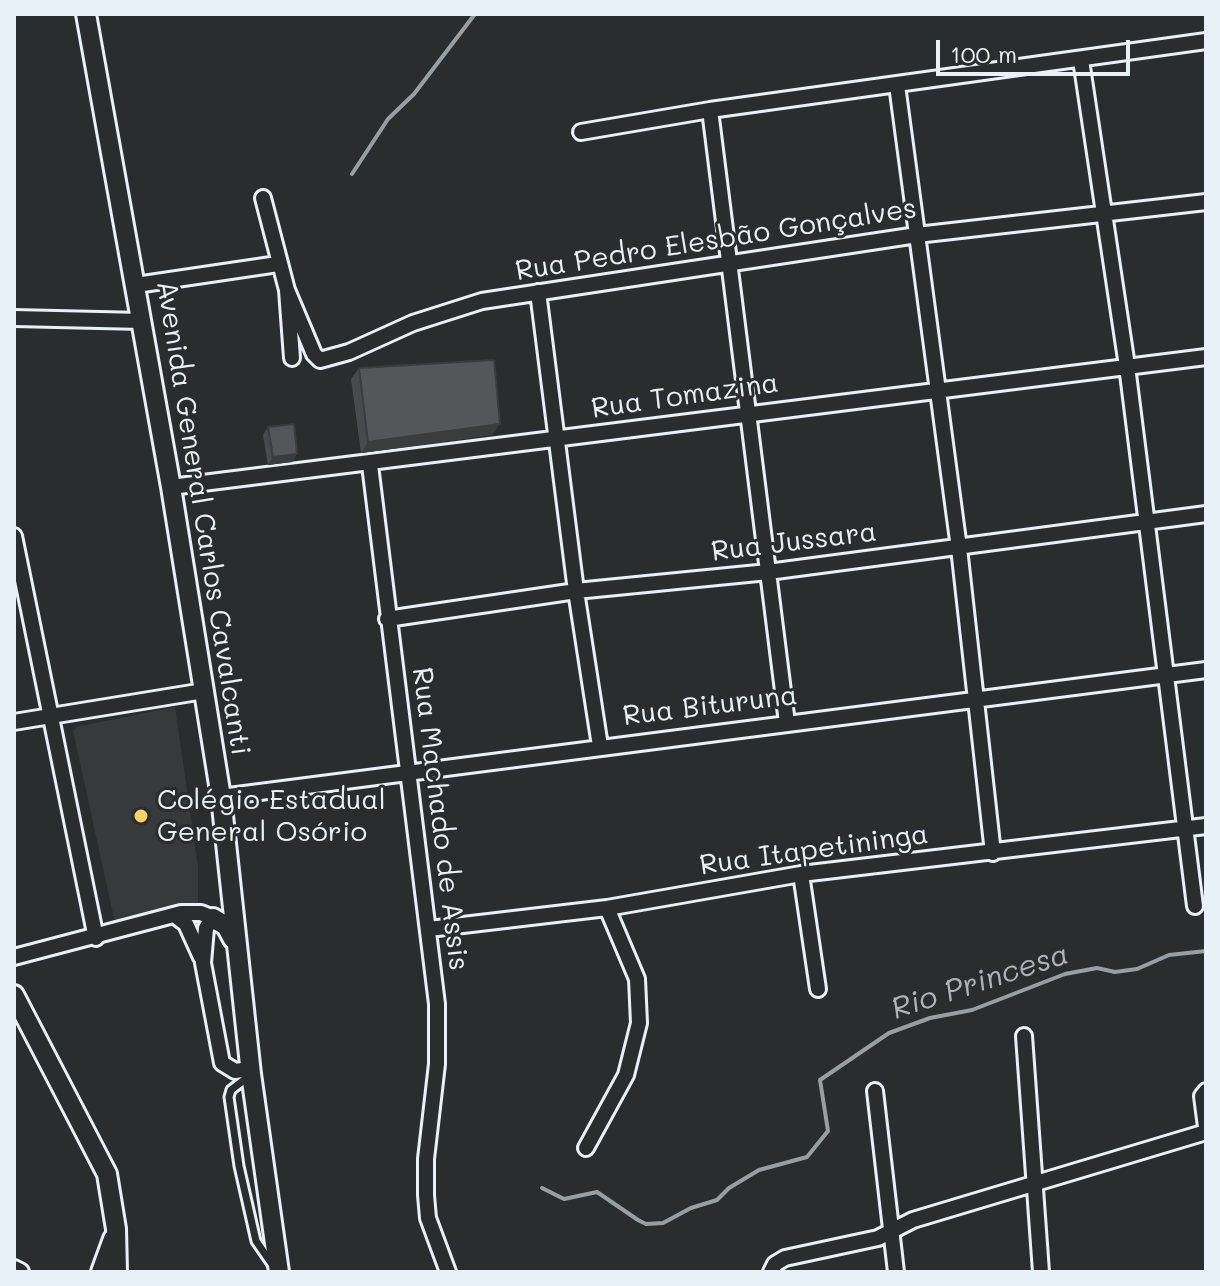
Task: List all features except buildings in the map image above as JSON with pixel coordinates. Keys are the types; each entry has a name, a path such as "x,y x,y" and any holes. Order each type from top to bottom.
{"main road":[{"name":"Avenida General Carlos Cavalcanti","path":"86,14 171,487 221,797 251,1072 279,1272"},
{"path":"213,918 230,931 237,954"},
{"path":"14,995 107,1174 116,1229 117,1272"},
{"path":"101,1272 116,1229"}],"street":[{"path":"581,132 710,110 1206,41"},
{"path":"1081,60 1127,366 1144,522 1167,674 1183,829 1195,906"},
{"path":"897,85 959,548 993,853"},
{"path":"710,110 787,723"},
{"path":"263,198 287,290 292,358"},
{"name":"Rua Pedro Elesbão Gonçalves","path":"287,290 314,354 320,360 349,352 413,323 482,301 917,235 1206,202"},
{"path":"136,285 278,264"},
{"path":"538,292 576,591 600,746"},
{"path":"14,318 142,321"},
{"name":"Rua Tomazina","path":"171,487 370,465 938,389 1206,357"},
{"name":"Rua Machado de Assis","path":"370,465 387,619 411,770 437,1004 437,1064 426,1159 426,1195 428,1218 448,1272"},
{"name":"Rua Jussara","path":"387,619 576,591 768,572 1206,514"},
{"path":"14,536 96,938"},
{"name":"Rua Bituruna","path":"221,797 411,770 1206,670"},
{"path":"14,722 204,691"},
{"name":"Rua Itapetininga","path":"429,929 607,908 801,874 1206,826"},
{"path":"801,874 818,989"},
{"path":"586,1148 626,1075 639,1023 637,979 607,908"},
{"path":"14,957 96,938 174,915 201,913 213,918 206,928 203,963"},
{"path":"174,915 186,924 203,963 222,1063 235,1071 251,1072"},
{"path":"1024,1036 1041,1272"},
{"path":"875,1091 896,1272"},
{"path":"773,1268 785,1258 892,1232 913,1220 1033,1187 1206,1130 1204,1094"},
{"path":"14,1269 20,1272"}],"shaded area":[{"name":"Colégio Estadual General Osório","path":"175,707 198,867 198,904 115,923 73,731 76,727"}],"waterway":[{"path":"352,174 388,119 414,94 475,14"},
{"name":"Rio Princesa","path":"542,1188 564,1199 597,1192 646,1224 663,1223 691,1208 717,1200 729,1188 759,1170 807,1157 828,1131 820,1080 889,1033 930,1018 972,1010 1065,974 1097,968 1115,972 1137,969 1169,955 1206,951"}],"place":[{"name":"Colégio Estadual General Osório","path":"141,816"}]}
